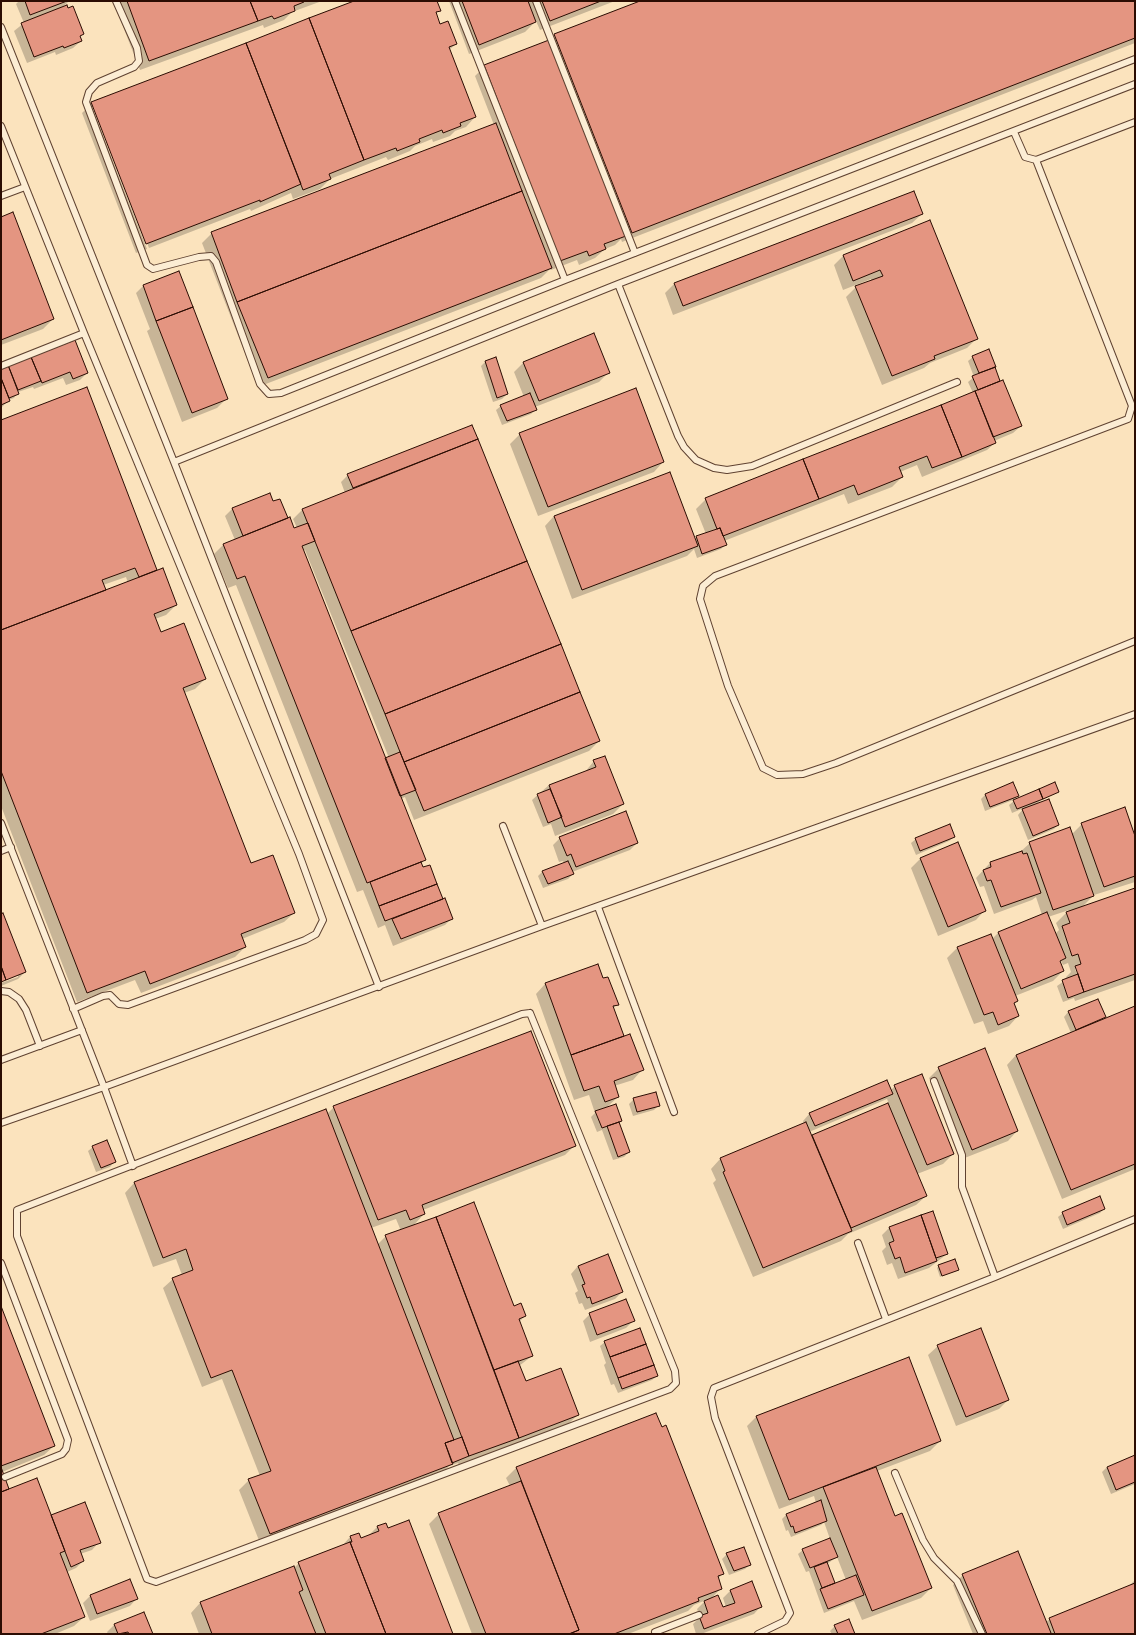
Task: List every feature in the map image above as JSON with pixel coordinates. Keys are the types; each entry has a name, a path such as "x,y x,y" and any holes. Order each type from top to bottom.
{"lane":[{"path":"116,1 137,48 139,61 134,67 98,83 89,92 86,102 147,265 153,269 163,268 199,257 211,256 216,262 260,384 269,394 281,393 635,252 1135,59"},
{"path":"455,1 565,280"},
{"path":"536,1 635,252"},
{"path":"1,27 174,462 379,987"},
{"path":"174,462 618,284 1135,84"},
{"path":"1014,132 1025,157 1036,160 1135,122"},
{"path":"1,126 84,333 299,854 324,920 316,934 305,940 128,1004 119,1004 112,995 110,995 103,996 73,1009"},
{"path":"1036,160 1132,406 1128,419 714,576 703,586 700,598 728,686 763,768 777,774 802,774 836,763 1135,641"},
{"path":"1,196 25,187"},
{"path":"618,284 678,436 696,460 714,468 727,470 752,466 957,382"},
{"path":"1,366 84,333"},
{"path":"1,1123 379,987 542,926 1135,714"},
{"path":"1,823 104,1087 133,1166"},
{"path":"503,826 542,926"},
{"path":"1,851 11,848"},
{"path":"598,907 674,1112"},
{"path":"1,991 9,992 19,999 26,1010 40,1046"},
{"path":"530,1013 675,1371 676,1383 670,1389 156,1582 147,1579 20,1243 16,1221 17,1210 133,1166 522,1014 530,1013"},
{"path":"1,1060 82,1030"},
{"path":"934,1080 962,1155 962,1187 995,1277"},
{"path":"758,1634 785,1621 790,1613 715,1418 711,1397 714,1388 995,1277 1135,1219"},
{"path":"858,1243 886,1319"},
{"path":"1,1263 68,1440 66,1450 62,1454 5,1477"},
{"path":"895,1473 923,1540 934,1558 957,1581 982,1634"},
{"path":"654,1633 699,1615"}],"building":[{"path":"25,1 67,1 30,15"},
{"path":"127,1 250,1 258,21 149,61"},
{"path":"250,1 304,2 294,6 295,11 274,19 272,16 258,21"},
{"path":"354,1 437,1 441,11 436,12 440,24 448,21 457,44 449,47 476,117 460,123 461,126 443,133 442,130 419,139 420,142 397,151 396,148 364,160 309,18"},
{"path":"462,1 528,1 536,22 479,45"},
{"path":"542,1 601,1 550,21"},
{"path":"640,1 1135,1 1135,38 632,233 554,34"},
{"path":"67,5 68,8 73,6 84,34 80,36 82,41 64,48 63,46 34,57 21,23"},
{"path":"309,18 364,160 329,174 331,179 303,190 246,43"},
{"path":"549,40 626,236 604,244 606,249 589,256 587,251 560,261 484,65"},
{"path":"246,43 301,184 260,202 260,200 146,244 91,102"},
{"path":"496,123 522,191 237,302 211,232"},
{"path":"522,191 552,268 268,378 237,302"},
{"path":"914,191 923,214 683,306 674,283"},
{"path":"13,212 54,319 1,340 1,217"},
{"path":"930,220 978,339 934,356 935,359 892,376 855,286 883,276 880,270 853,281 843,255"},
{"path":"179,271 193,307 156,321 143,285"},
{"path":"193,307 228,399 192,413 156,321"},
{"path":"594,333 610,373 539,401 523,362"},
{"path":"75,340 88,373 73,379 70,372 42,383 31,357"},
{"path":"989,349 996,367 979,373 972,356"},
{"path":"31,357 41,381 18,390 8,365"},
{"path":"496,357 508,394 497,398 485,361"},
{"path":"8,365 19,394 9,398 1,378 1,368"},
{"path":"995,367 1000,381 978,390 972,376"},
{"path":"1,378 10,401 1,405"},
{"path":"1003,380 1022,426 993,437 975,391"},
{"path":"87,387 157,570 139,577 135,568 102,580 106,590 1,630 1,420"},
{"path":"636,388 664,462 548,507 519,433"},
{"path":"975,391 996,443 962,457 941,405"},
{"path":"530,393 537,410 507,421 500,405"},
{"path":"941,405 962,457 932,468 927,456 899,467 903,477 858,495 854,485 819,499 803,459"},
{"path":"472,425 478,439 353,488 347,474"},
{"path":"478,439 527,561 351,631 302,509"},
{"path":"803,459 819,499 723,536 720,528 717,529 705,498"},
{"path":"670,472 698,546 582,590 554,516"},
{"path":"270,493 273,501 280,499 288,518 243,536 232,508"},
{"path":"290,517 294,528 308,523 315,541 302,546 426,860 367,883 245,576 237,579 223,544"},
{"path":"720,528 727,545 702,554 696,536"},
{"path":"527,561 561,644 385,714 351,631"},
{"path":"163,568 177,605 154,614 161,632 184,623 206,679 183,688 251,863 273,855 295,913 241,934 246,947 150,984 145,971 87,993 1,771 1,630"},
{"path":"561,644 580,692 404,762 385,714"},
{"path":"580,692 600,741 424,811 404,762"},
{"path":"400,752 416,790 400,796 385,758"},
{"path":"605,756 624,804 565,827 549,785 596,767 593,760"},
{"path":"1013,782 1019,796 990,807 985,794"},
{"path":"1055,782 1059,792 1043,799 1039,789"},
{"path":"550,789 562,817 548,823 537,794"},
{"path":"1039,789 1043,799 1017,809 1013,800"},
{"path":"1049,799 1059,825 1033,836 1022,809"},
{"path":"1125,807 1135,836 1135,876 1104,887 1081,823"},
{"path":"626,811 638,843 576,867 571,854 567,856 559,837"},
{"path":"950,824 955,837 920,851 915,838"},
{"path":"1070,827 1094,896 1053,910 1029,842"},
{"path":"958,842 986,911 948,927 920,858"},
{"path":"1022,851 1023,854 1027,853 1041,893 1001,907 991,880 987,881 983,870 991,867 990,862"},
{"path":"568,861 574,874 548,884 542,871"},
{"path":"421,862 423,867 430,865 437,884 379,906 370,882"},
{"path":"437,884 443,899 385,921 379,906"},
{"path":"1135,888 1135,974 1084,992 1075,966 1081,964 1078,954 1072,956 1062,926 1070,923 1066,912"},
{"path":"445,898 453,919 401,939 392,919"},
{"path":"1047,912 1066,958 1060,961 1064,971 1021,989 998,932"},
{"path":"3,913 26,972 6,980 1,966 1,914"},
{"path":"991,934 1018,1001 1014,1003 1019,1016 998,1025 993,1012 984,1015 957,947"},
{"path":"598,964 603,978 608,977 619,1005 613,1006 624,1036 571,1055 545,983"},
{"path":"1,966 6,980 1,982"},
{"path":"1078,974 1084,992 1068,998 1062,980"},
{"path":"1098,999 1106,1017 1076,1030 1068,1011"},
{"path":"1135,1006 1135,1164 1071,1190 1016,1055"},
{"path":"531,1031 576,1146 422,1205 425,1214 410,1220 406,1210 378,1220 333,1106"},
{"path":"630,1034 644,1070 614,1081 619,1097 605,1102 599,1086 584,1091 571,1055"},
{"path":"985,1048 1018,1131 972,1150 938,1067"},
{"path":"922,1074 954,1154 927,1165 894,1085"},
{"path":"887,1080 893,1094 815,1126 809,1113"},
{"path":"656,1092 660,1106 637,1112 633,1098"},
{"path":"888,1103 927,1196 851,1228 812,1135"},
{"path":"616,1104 622,1121 602,1128 595,1111"},
{"path":"326,1109 454,1440 445,1443 453,1464 270,1534 248,1479 271,1471 232,1370 211,1378 172,1278 193,1270 186,1249 163,1258 134,1182"},
{"path":"619,1122 630,1152 618,1157 607,1126"},
{"path":"806,1122 852,1231 763,1268 723,1172 725,1171 720,1158"},
{"path":"107,1140 116,1162 101,1168 92,1146"},
{"path":"1100,1196 1105,1209 1067,1225 1062,1212"},
{"path":"474,1202 514,1306 521,1303 526,1316 519,1319 533,1356 494,1370 436,1217"},
{"path":"933,1211 948,1254 936,1258 921,1215"},
{"path":"921,1215 937,1261 905,1273 900,1257 895,1259 889,1243 894,1241 889,1227"},
{"path":"436,1217 519,1438 469,1456 385,1235"},
{"path":"608,1254 623,1292 592,1304 590,1297 587,1298 582,1285 585,1284 578,1266"},
{"path":"955,1259 959,1270 942,1276 938,1265"},
{"path":"626,1299 635,1321 597,1335 589,1313"},
{"path":"1,1306 55,1446 1,1466"},
{"path":"640,1328 646,1344 610,1357 604,1341"},
{"path":"981,1328 1009,1400 966,1417 937,1345"},
{"path":"646,1344 654,1365 618,1378 610,1357"},
{"path":"909,1357 941,1441 789,1500 756,1416"},
{"path":"518,1361 526,1381 561,1368 579,1415 519,1438 494,1370"},
{"path":"654,1365 658,1376 622,1389 618,1378"},
{"path":"656,1413 662,1427 666,1425 724,1574 718,1576 722,1589 698,1598 699,1601 614,1634 569,1634 579,1630 516,1467"},
{"path":"462,1437 469,1456 452,1463 445,1443"},
{"path":"1135,1455 1135,1482 1116,1490 1107,1467"},
{"path":"1,1467 9,1489 1,1492"},
{"path":"876,1467 895,1516 902,1513 932,1588 872,1611 823,1487"},
{"path":"37,1478 65,1551 60,1553 85,1617 41,1634 1,1634 1,1492"},
{"path":"521,1481 579,1630 569,1634 486,1634 438,1513"},
{"path":"821,1500 827,1521 795,1533 786,1514"},
{"path":"85,1502 101,1543 80,1550 84,1561 71,1567 51,1515"},
{"path":"409,1520 453,1634 386,1634 350,1542 352,1542 350,1536 359,1533 361,1538 379,1531 377,1526 386,1523 388,1528"},
{"path":"830,1538 838,1557 810,1568 802,1549"},
{"path":"350,1542 386,1634 326,1634 298,1562"},
{"path":"744,1547 751,1565 734,1571 726,1553"},
{"path":"1018,1551 1051,1633 987,1634 962,1574"},
{"path":"827,1562 835,1583 822,1588 814,1567"},
{"path":"294,1566 303,1590 299,1592 316,1634 212,1634 200,1602"},
{"path":"856,1575 864,1595 828,1609 820,1589"},
{"path":"130,1579 138,1599 97,1614 90,1595"},
{"path":"752,1581 762,1607 704,1629 699,1616 708,1613 704,1601 718,1595 723,1607 735,1603 730,1590"},
{"path":"1135,1583 1135,1634 1055,1634 1049,1618"},
{"path":"144,1612 153,1634 129,1634 128,1632 118,1634 114,1624"},
{"path":"849,1619 855,1634 838,1634 834,1625"}]}
